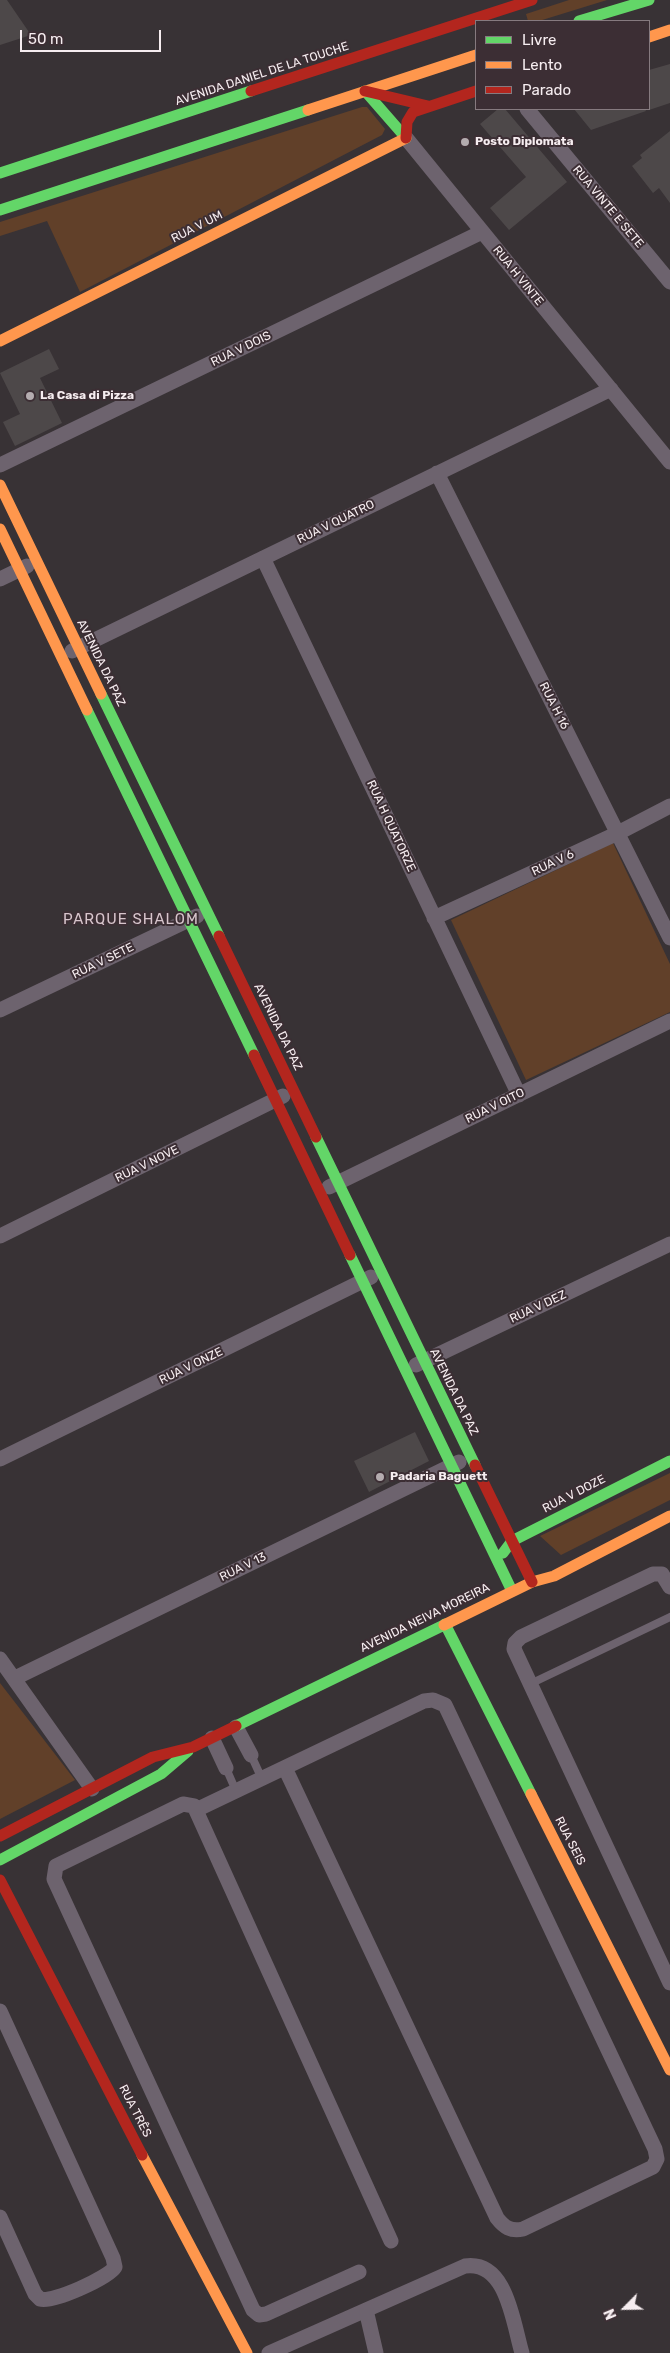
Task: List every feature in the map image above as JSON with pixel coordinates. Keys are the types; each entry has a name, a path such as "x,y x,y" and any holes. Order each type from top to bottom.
{"street":[{"name":"AVENIDA DANIEL DE LA TOUCHE","path":"0,173 532,0"},
{"path":"582,20 649,0"},
{"path":"650,37 670,30"},
{"path":"0,210 475,55"},
{"path":"365,91 428,106"},
{"name":"RUA H VINTE","path":"365,91 406,138 670,462"},
{"path":"406,138 409,116 417,109 475,91"},
{"name":"RUA VINTE E SETE","path":"528,110 670,282"},
{"name":"RUA V UM","path":"0,341 406,138"},
{"name":"RUA V DOIS","path":"0,465 482,232"},
{"name":"RUA V QUATRO","path":"62,656 611,390"},
{"name":"RUA H 16","path":"437,473 670,938"},
{"name":"AVENIDA DA PAZ","path":"0,485 532,1582"},
{"path":"0,529 512,1591"},
{"name":"RUA H QUATORZE","path":"263,558 519,1095"},
{"path":"0,579 37,561"},
{"name":"RUA V 6","path":"434,918 618,833 670,806"},
{"name":"RUA V SETE","path":"0,1010 207,912"},
{"name":"RUA V OITO","path":"320,1192 670,1022"},
{"name":"RUA V NOVE","path":"0,1236 294,1091"},
{"name":"RUA V DEZ","path":"406,1370 670,1244"},
{"name":"RUA V ONZE","path":"0,1459 381,1272"},
{"name":"RUA V 13","path":"15,1678 470,1457"},
{"name":"RUA V DOZE","path":"497,1560 512,1541 670,1461"},
{"name":"AVENIDA NEIVA MOREIRA","path":"0,1836 153,1757 193,1747 236,1727 512,1591 532,1582 554,1576 670,1516"},
{"path":"669,1583 659,1572 653,1574 517,1640 514,1649 670,1983"},
{"name":"RUA SEIS","path":"446,1624 670,2070"},
{"path":"0,1659 92,1789"},
{"path":"196,1810 424,1701 433,1700 445,1705 655,2150 657,2159 653,2167 523,2229 517,2230 504,2226 497,2218 285,1768"},
{"path":"236,1727 251,1755"},
{"path":"212,1738 226,1768"},
{"name":"AVENIDA NEIVA MOREIRA","path":"0,1860 161,1774 193,1747"},
{"path":"359,2272 266,2314 259,2315 255,2312 54,1878 54,1869 58,1864 183,1804 190,1804 196,1810 391,2241"},
{"name":"RUA TRÊS","path":"0,1880 203,2273 247,2353"},
{"path":"0,2011 113,2258 115,2267 107,2275 53,2300 40,2299 35,2294 0,2217"},
{"path":"269,2353 465,2266 475,2265 491,2272 497,2278 504,2294 522,2353"},
{"path":"366,2310 376,2353"}],"lane":[{"path":"530,1684 670,1616"},
{"path":"251,1755 262,1779"},
{"path":"226,1768 236,1791"}],"shaded area":[{"path":"569,0 607,0 542,20 528,20 526,14"},
{"path":"367,107 385,129 382,135 80,292 47,221 0,236 0,222"},
{"path":"613,843 670,964 670,1012 526,1080 451,920"},
{"path":"670,1473 670,1500 561,1555 540,1536"},
{"path":"0,1683 75,1780 0,1819"}],"building":[{"path":"0,0 7,0 31,35 0,45"},
{"path":"670,64 670,103 650,110 650,70"},
{"path":"497,110 506,110 567,182 509,230 490,208 526,177 480,124"},
{"path":"575,110 646,111 591,130"},
{"path":"670,131 670,203 659,188 653,193 632,166 642,158 640,155"},
{"name":"La Casa di Pizza","path":"49,349 59,369 40,378 62,423 15,446 3,422 20,414 0,373"},
{"name":"Padaria Baguett","path":"415,1432 429,1461 369,1492 354,1461"}],"traffic: fast":[{"path":"582,20 649,0"},
{"path":"0,173 251,91"},
{"path":"365,91 406,138"},
{"path":"0,210 308,110"},
{"path":"101,694 219,936"},
{"path":"87,710 254,1055"},
{"path":"316,1137 475,1465"},
{"path":"350,1255 512,1591"},
{"path":"503,1553 512,1541 670,1461"},
{"path":"445,1624 531,1794"},
{"path":"236,1726 444,1625"},
{"path":"0,1860 161,1774 188,1751"}],"traffic: slow":[{"path":"650,37 670,30"},
{"path":"308,110 475,55"},
{"path":"0,341 406,138"},
{"path":"0,485 101,694"},
{"path":"0,529 87,710"},
{"path":"444,1625 532,1582 554,1576 670,1516"},
{"path":"531,1794 670,2070"},
{"path":"142,2155 247,2353"}],"traffic: jam":[{"path":"251,91 532,0"},
{"path":"365,91 428,106"},
{"path":"406,138 407,122 413,112 475,91"},
{"path":"219,936 316,1137"},
{"path":"254,1055 350,1255"},
{"path":"475,1465 532,1582"},
{"path":"0,1836 153,1757 193,1747 236,1726"},
{"path":"0,1880 142,2155"}],"place":[{"name":"Posto Diplomata","path":"465,142"},
{"name":"La Casa di Pizza","path":"30,396"},
{"name":"Padaria Baguett","path":"380,1477"}],"district":[{"name":"PARQUE SHALOM","path":"131,920"}]}
